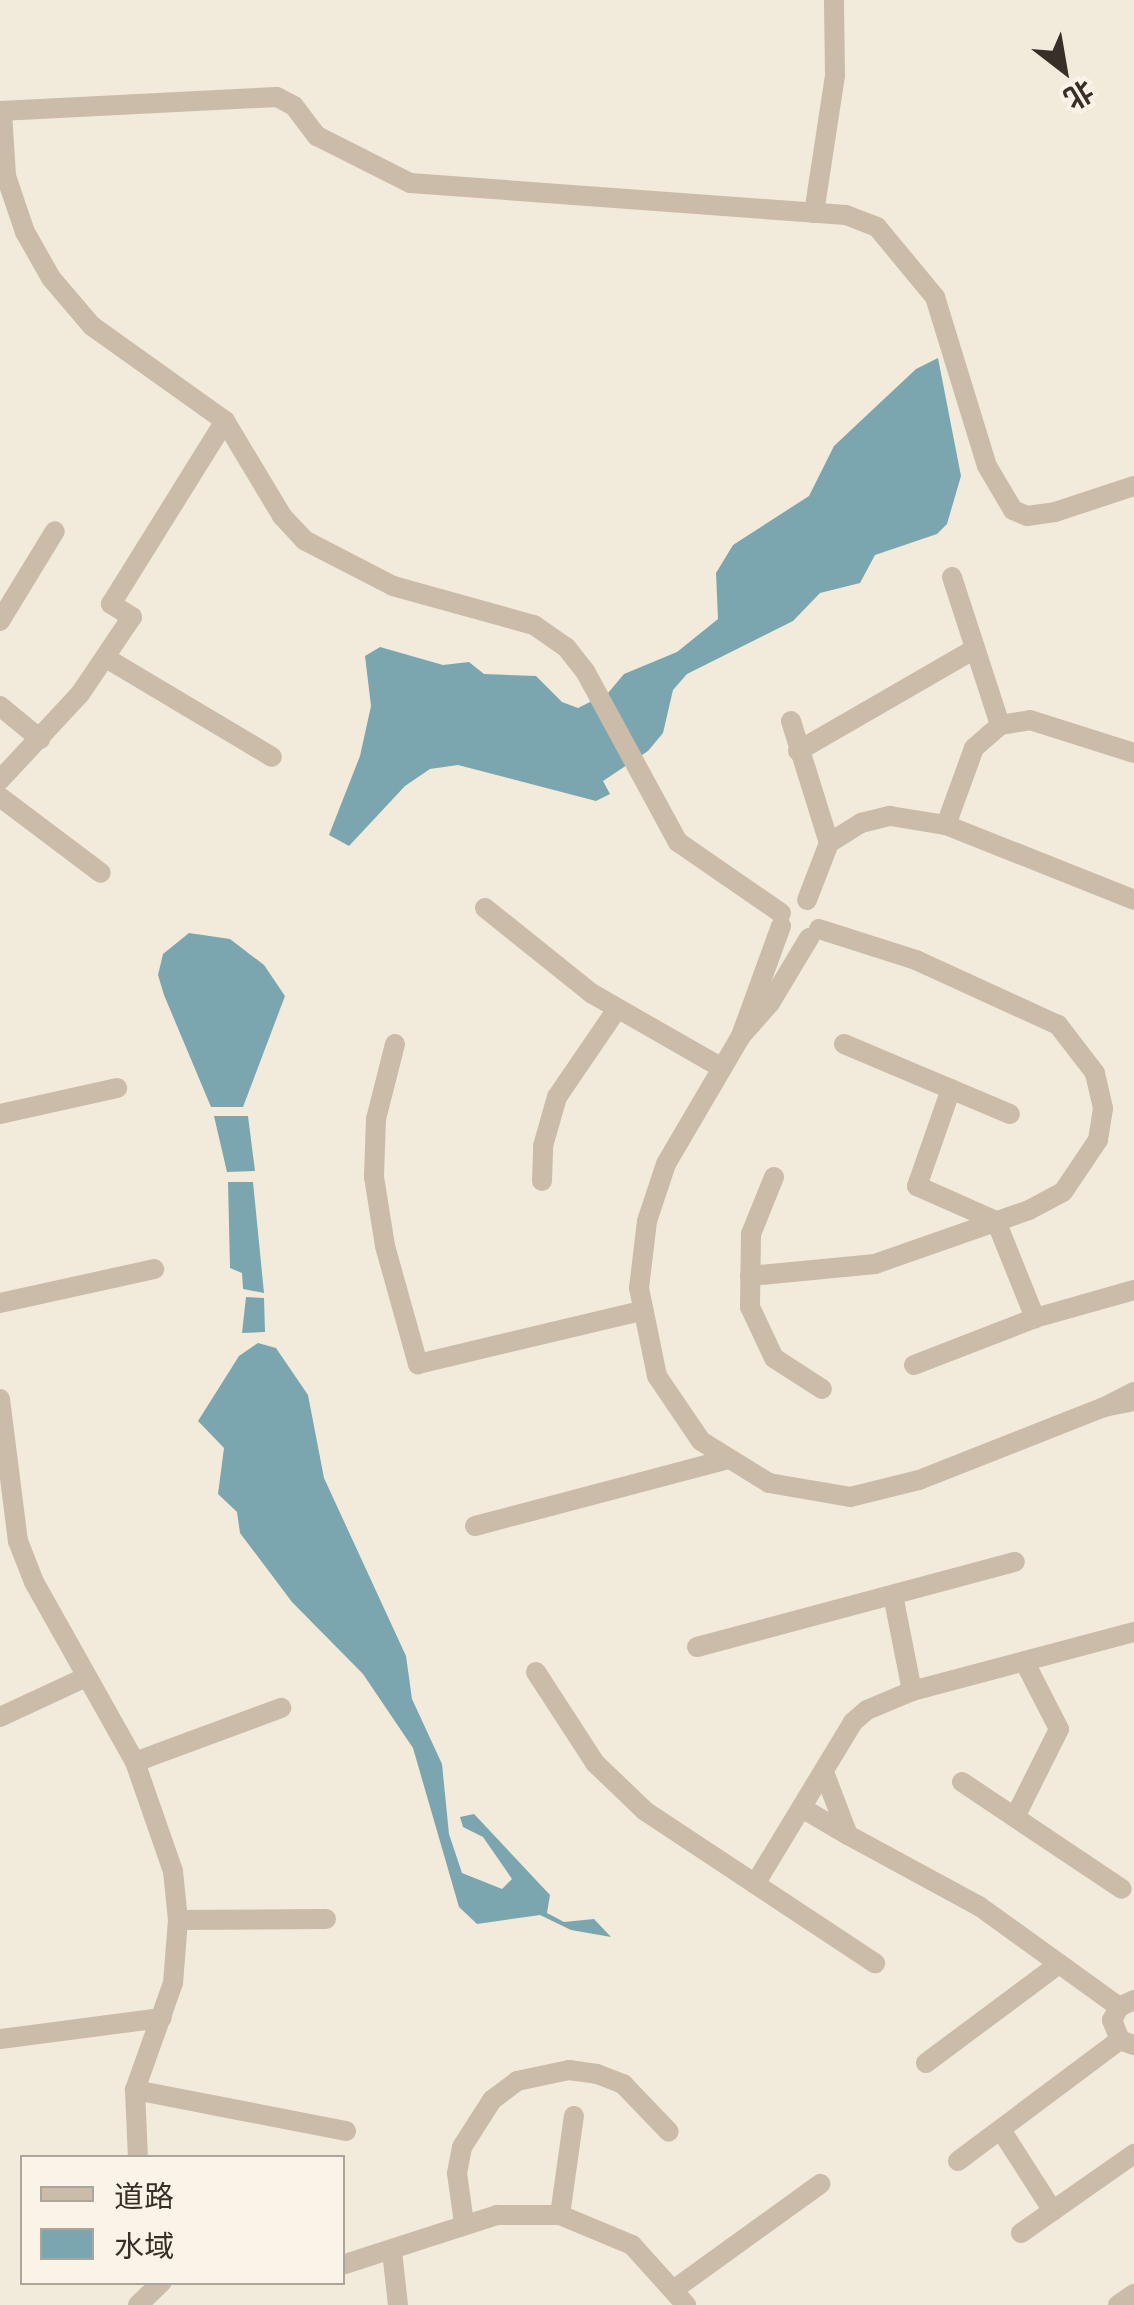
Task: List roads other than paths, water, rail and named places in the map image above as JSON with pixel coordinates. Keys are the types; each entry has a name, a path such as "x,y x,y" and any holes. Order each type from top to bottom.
{"street":[{"path":"814,213 835,75 834,0"},
{"path":"750,1276 875,1264 1064,1192 1098,1140 1102,1108 1083,1051 1058,1026 1019,1004 814,934 788,936 781,920 678,842 586,671 534,626 393,586 304,540 282,516 225,421 92,326 52,278 26,232 6,176 1,112 277,97 294,106 317,136 410,183 814,213 877,227 935,298 998,494 1013,510 1027,516 1055,512 1134,486"},
{"path":"0,780 40,739 106,658 132,617 111,604 225,421"},
{"path":"0,621 55,532"},
{"path":"952,577 1000,725"},
{"path":"798,751 973,650"},
{"path":"106,658 272,757"},
{"path":"0,706 40,739"},
{"path":"946,824 974,748 1000,725 1030,720 1134,753"},
{"path":"791,721 829,844"},
{"path":"0,797 100,873"},
{"path":"807,900 829,844 861,823 890,816 946,824 1134,900"},
{"path":"741,1036 781,920 794,900 807,900 821,915 814,934 741,1036 666,1164 647,1222 640,1311 657,1376 691,1428 724,1460 768,1483 850,1496 920,1480 1104,1408 1134,1392"},
{"path":"484,908 617,1009 722,1068"},
{"path":"542,1181 542,1146 558,1097 617,1009"},
{"path":"395,1044 376,1119 374,1177 384,1246 418,1364 640,1311"},
{"path":"844,1044 1010,1114"},
{"path":"0,1114 117,1088"},
{"path":"951,1089 917,1186 996,1221 1035,1318"},
{"path":"774,1176 750,1234 750,1307 774,1358 822,1389"},
{"path":"0,1303 154,1269"},
{"path":"914,1365 1035,1318 1134,1290"},
{"path":"0,1401 18,1540 86,1677 135,1762 165,1842 178,1920 173,1983 135,2090 138,2155"},
{"path":"1104,1408 1134,1401"},
{"path":"474,1526 724,1460"},
{"path":"697,1647 1016,1562"},
{"path":"892,1595 912,1691"},
{"path":"755,1884 852,1722 912,1691 1134,1632"},
{"path":"1015,1818 1059,1728 1024,1661"},
{"path":"536,1672 566,1724 622,1792 875,1963"},
{"path":"0,1717 86,1677"},
{"path":"135,1762 281,1708"},
{"path":"824,1772 848,1835"},
{"path":"962,1782 1122,1889"},
{"path":"802,1808 979,1906 1059,1964 1126,2003 1112,2020 1127,2042 958,2161"},
{"path":"178,1920 326,1918"},
{"path":"926,2064 1059,1964"},
{"path":"0,2039 162,2018"},
{"path":"464,2223 457,2173 462,2147 474,2121 516,2081 569,2070 597,2074 623,2084 669,2132"},
{"path":"135,2090 346,2131"},
{"path":"560,2215 574,2116"},
{"path":"1001,2130 1054,2210"},
{"path":"1021,2233 1134,2154"},
{"path":"345,2264 498,2215 560,2215 632,2244 681,2296 820,2184"},
{"path":"392,2251 398,2305"},
{"path":"138,2305 159,2285"},
{"path":"1118,2305 1134,2294"}],"water":[{"path":"938,358 961,476 947,524 937,534 875,555 860,583 820,593 793,621 687,674 673,690 663,733 648,751 603,781 610,794 596,801 458,765 430,769 405,786 349,846 329,835 360,756 371,706 365,656 380,647 443,665 469,662 484,674 536,676 562,702 578,708 608,693 624,674 677,652 718,619 716,573 733,545 809,496 834,446 916,369"},
{"path":"189,933 230,939 264,965 285,996 243,1107 211,1107 164,995 158,975 163,954"},
{"path":"214,1116 248,1116 255,1171 227,1172"},
{"path":"228,1182 253,1182 264,1293 243,1289 242,1273 230,1268"},
{"path":"246,1297 264,1298 265,1332 242,1333"},
{"path":"258,1343 276,1348 308,1395 324,1478 406,1656 412,1699 442,1764 449,1834 462,1873 502,1889 512,1879 483,1837 463,1827 460,1817 474,1814 550,1895 547,1913 564,1922 594,1919 611,1937 571,1930 540,1915 477,1924 459,1907 413,1748 363,1674 292,1602 240,1533 237,1512 218,1494 224,1448 198,1421 239,1356"}]}
